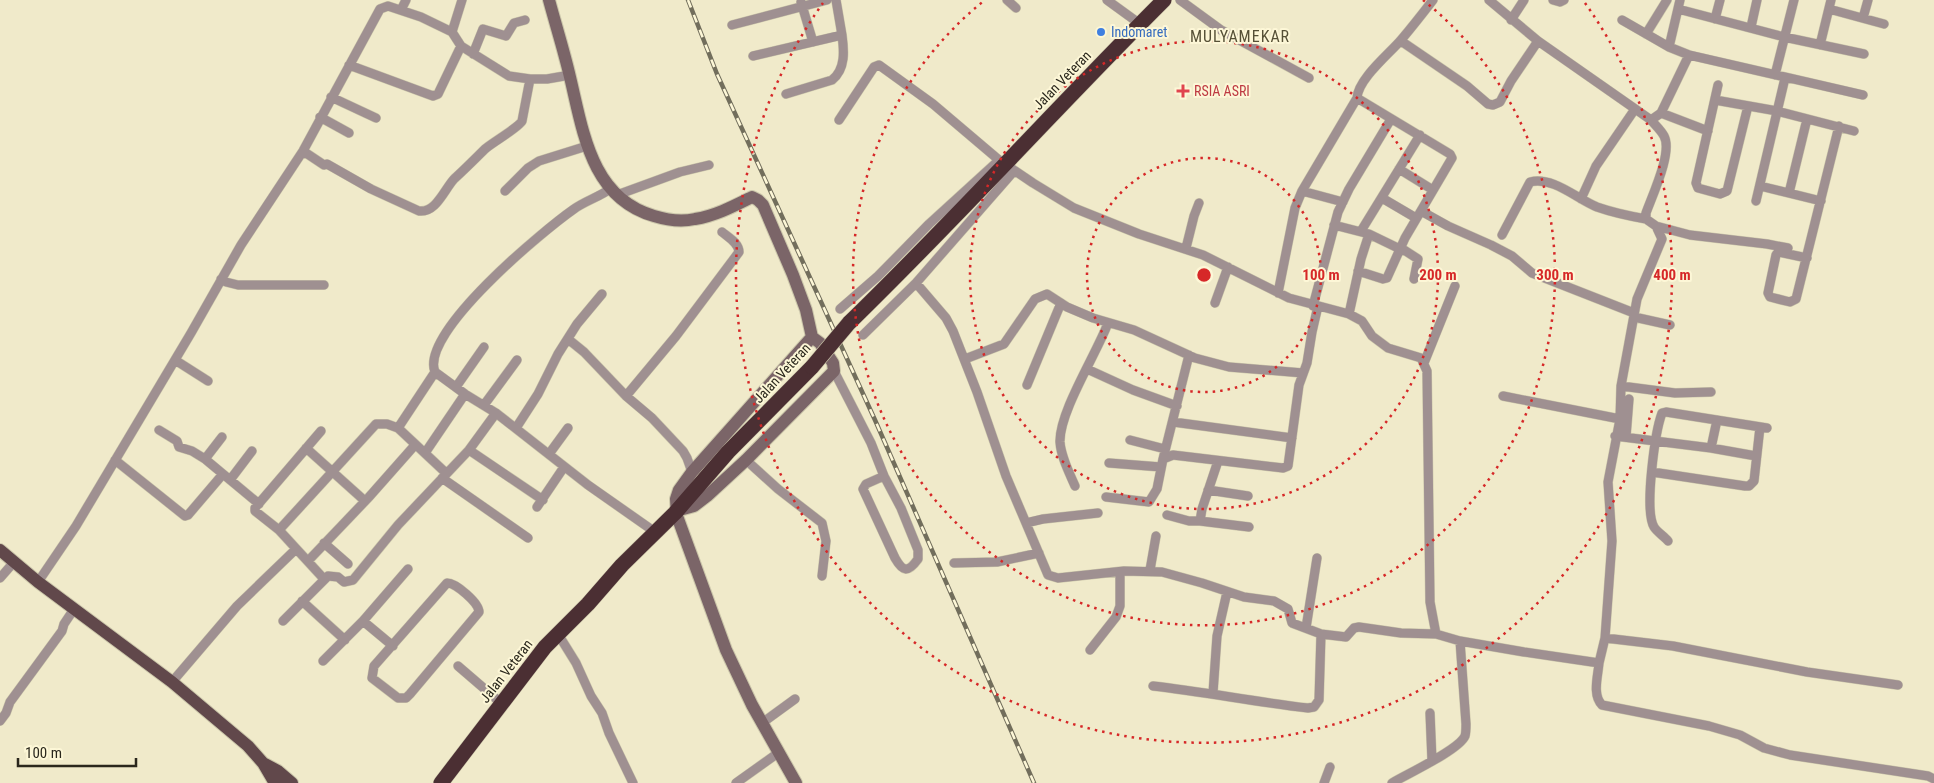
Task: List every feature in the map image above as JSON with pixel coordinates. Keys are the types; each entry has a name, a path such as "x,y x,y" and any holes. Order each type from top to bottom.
{"highway":[{"name":"Jalan Veteran","path":"441,783 534,659 676,511 728,452 812,367 849,323 1006,165 1164,0"}],"main road":[{"path":"0,550 38,582 172,682 248,746 277,783"},
{"path":"263,763 278,771 292,783"}],"street":[{"path":"402,10 406,0"},
{"path":"452,32 462,0"},
{"path":"549,0 570,75 582,132 587,146 614,192 645,213 677,221 705,216 752,197 763,205 806,310 812,337 820,343 833,363 834,371 901,508 918,550 918,559 910,568 901,568 895,558 863,489 866,484 884,476"},
{"path":"732,25 801,3 826,0"},
{"path":"786,94 836,78 843,61 842,35 836,0"},
{"path":"1008,0 1016,8"},
{"path":"1107,0 1140,24"},
{"path":"1180,0 1221,30 1309,78"},
{"path":"1278,293 1295,208 1302,191 1357,98 1357,93 1369,74 1400,41 1433,0"},
{"path":"1489,0 1538,41 1651,120 1665,136 1664,161 1646,213 1646,219"},
{"path":"1512,20 1524,0"},
{"path":"1553,0 1560,2 1564,0"},
{"path":"1646,34 1667,0"},
{"path":"1716,19 1720,0"},
{"path":"1750,27 1757,0"},
{"path":"1775,75 1794,0"},
{"path":"1863,18 1868,0"},
{"path":"801,3 813,42"},
{"path":"1668,47 1679,4 1716,19 1784,37 1864,54"},
{"path":"1820,45 1830,5 1884,24"},
{"path":"38,582 76,526 116,460 240,246 303,151 380,10 388,6 402,10 452,32 462,46 509,76 547,79 570,75"},
{"path":"473,54 483,29 507,36 514,23 525,20"},
{"path":"1622,20 1668,47 1689,55 1864,95"},
{"path":"753,56 842,35"},
{"path":"1400,41 1467,86 1488,104 1493,105 1500,102 1511,81 1538,41"},
{"path":"349,65 433,96 438,94 462,46"},
{"path":"1651,120 1661,113 1689,55"},
{"path":"839,120 874,67 879,65 933,104 1006,165 1074,208 1139,234 1186,248 1278,293 1316,306 1349,314 1362,321 1372,336 1388,348 1421,358 1428,371 1430,602 1433,628 1436,634"},
{"path":"1756,201 1786,78"},
{"path":"303,151 324,165 327,164 371,189 419,211 426,211 432,208 447,187 485,150 505,133 520,126 530,79"},
{"path":"1718,85 1696,185 1698,188 1724,194 1727,191 1748,106"},
{"path":"331,97 376,118"},
{"path":"1357,98 1420,135 1450,154 1452,158 1400,248 1388,276 1385,279 1358,271"},
{"path":"1715,100 1777,112 1854,131"},
{"path":"1581,199 1596,166 1636,109"},
{"path":"1661,113 1708,132"},
{"path":"320,117 348,133"},
{"path":"1109,463 1162,463 1173,455 1185,455 1218,461 1286,467 1288,464 1299,385 1307,363 1316,306 1334,225 1349,189 1391,119"},
{"path":"1789,193 1808,119"},
{"path":"1807,258 1779,251 1776,255 1768,293 1770,297 1790,302 1794,301 1807,258 1839,126"},
{"path":"1349,314 1365,232 1382,198 1420,135"},
{"path":"506,190 528,168 539,161 587,146"},
{"path":"655,532 564,467 496,413 465,394 435,372 433,365 435,356 455,320 482,289 522,250 579,206 614,192 709,165"},
{"path":"863,335 916,283 1006,165"},
{"path":"840,308 878,276 929,224 1006,165"},
{"path":"1399,169 1433,190"},
{"path":"1502,235 1530,182 1536,180 1549,182 1581,199 1618,214 1646,219 1656,226 1690,235 1788,248 1792,254"},
{"path":"1760,186 1821,201"},
{"path":"1302,191 1343,202"},
{"path":"1382,198 1491,244 1512,256 1532,274 1634,315 1670,326"},
{"path":"1186,248 1199,204"},
{"path":"1334,225 1365,232 1400,248 1418,259 1414,279"},
{"path":"1656,226 1662,239 1642,284 1634,315 1622,386 1620,419 1608,482 1612,542 1605,638 1599,663 1597,699 1602,705 1716,728 1740,735 1764,748 1790,755 1928,776 1934,779"},
{"path":"626,396 676,336 739,252 739,248 734,242 722,232"},
{"path":"1215,303 1228,267"},
{"path":"222,279 238,285 324,285"},
{"path":"916,283 946,318 964,359 1006,476 1037,553 1048,575 1053,578 1150,570 1202,583 1252,599 1274,601 1288,609 1292,623 1321,634 1346,637 1350,635 1354,628 1359,627 1390,632 1436,634 1460,641 1599,663"},
{"path":"1424,363 1455,286"},
{"path":"516,428 538,394 558,354 578,324 602,294"},
{"path":"964,359 1004,344 1035,299 1047,294 1061,303 1093,318 1146,335 1189,356 1229,367 1303,373"},
{"path":"1027,386 1061,303"},
{"path":"1075,486 1065,464 1060,441 1066,415 1108,323"},
{"path":"796,783 762,723 726,650 677,516 676,498 678,490 692,472 812,337"},
{"path":"568,339 584,352 626,396 652,418 683,451 688,458 692,472"},
{"path":"456,387 484,347"},
{"path":"1106,497 1148,502 1157,489 1165,449 1189,356"},
{"path":"175,360 208,382"},
{"path":"484,405 518,360"},
{"path":"1088,369 1133,390 1177,406"},
{"path":"676,511 694,506 746,460 834,371"},
{"path":"398,428 435,372"},
{"path":"1622,386 1675,393 1711,392"},
{"path":"425,453 465,394"},
{"path":"1503,396 1620,419"},
{"path":"1626,436 1630,399"},
{"path":"1652,472 1745,486 1754,481 1756,456 1763,427 1663,412 1656,441 1652,472 1652,522 1654,527 1668,540"},
{"path":"283,621 328,576 333,576 344,582 353,580 398,525 469,450 496,413"},
{"path":"1711,448 1717,420"},
{"path":"1173,422 1292,438"},
{"path":"279,530 376,424 387,424 398,428 425,453 444,476 528,538"},
{"path":"549,454 568,428"},
{"path":"158,430 177,441 179,447 192,451 205,459 259,504"},
{"path":"321,431 256,506 255,511 279,530 324,579"},
{"path":"1616,436 1711,448 1756,456"},
{"path":"205,459 222,437"},
{"path":"1130,440 1165,449"},
{"path":"308,561 415,445"},
{"path":"306,448 365,501"},
{"path":"469,450 540,503 564,467"},
{"path":"116,460 185,516 252,452"},
{"path":"746,460 778,489 822,523 826,541 822,576"},
{"path":"1200,521 1218,461"},
{"path":"1208,490 1248,496"},
{"path":"1026,523 1043,519 1098,513"},
{"path":"1167,514 1189,521 1249,528"},
{"path":"1150,570 1156,536"},
{"path":"324,543 348,564"},
{"path":"172,682 236,606 296,549"},
{"path":"954,563 1005,561 1037,553"},
{"path":"1306,628 1318,558"},
{"path":"0,578 14,562"},
{"path":"323,661 363,621 408,569"},
{"path":"1090,650 1116,617 1120,606 1120,572"},
{"path":"447,583 452,583 479,606 479,612 410,694 402,699 372,678 374,666 393,646 447,583"},
{"path":"1213,693 1217,636 1226,592"},
{"path":"302,600 345,640"},
{"path":"0,721 6,713 10,702 62,631 64,624 74,609"},
{"path":"363,621 393,646"},
{"path":"558,634 576,663 591,696 602,713 609,733 633,783"},
{"path":"1153,686 1213,693 1267,703 1308,708 1314,707 1319,700 1321,634"},
{"path":"1605,638 1673,646 1807,672 1898,685"},
{"path":"1392,783 1432,761 1455,746 1465,736 1466,724 1460,641"},
{"path":"458,666 501,703"},
{"path":"762,723 795,699"},
{"path":"1430,713 1432,761"},
{"path":"736,783 778,753"},
{"path":"1324,783 1330,767"}],"railway":[{"path":"688,0 717,74 875,420 1034,783"}],"place":[{"name":"Indomaret","path":"1101,32"},
{"name":"RSIA ASRI","path":"1183,91"}],"district":[{"name":"MULYAMEKAR","path":"1240,36"}]}
